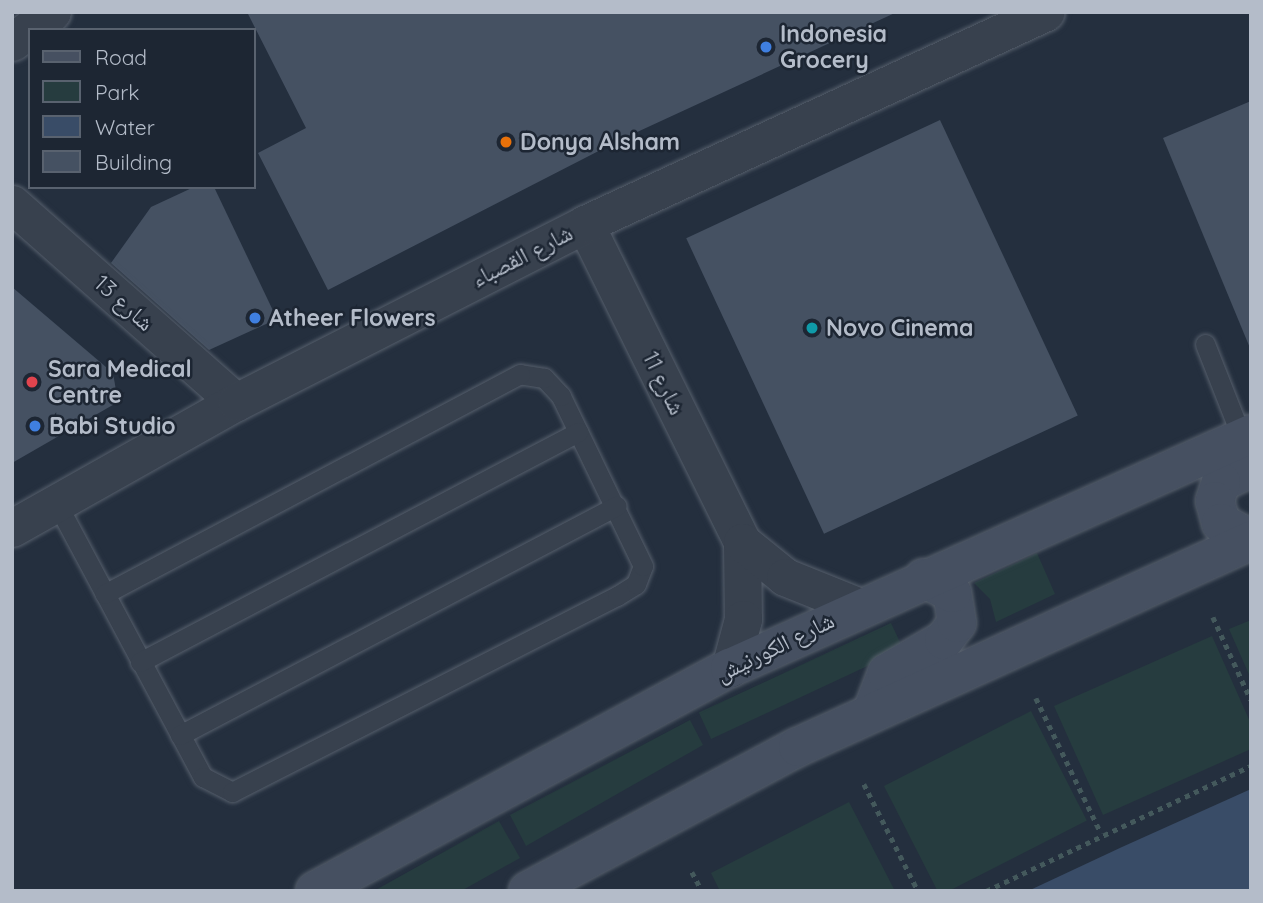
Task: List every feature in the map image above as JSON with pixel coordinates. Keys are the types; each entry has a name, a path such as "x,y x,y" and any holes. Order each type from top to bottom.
{"main road":[{"path":"1248,447 1221,482 1215,501 1221,523 1251,540"},
{"name":"شارع الكورنيش","path":"315,891 730,668 924,579 1248,447"},
{"path":"528,891 872,712 1251,540"},
{"path":"872,712 887,673 944,640 957,623 952,593 924,579"}],"street":[{"path":"31,28 52,12"},
{"name":"شارع القصباء","path":"12,528 236,402 585,224 1046,12"},
{"path":"12,42 28,30"},
{"name":"شارع 13","path":"12,204 236,402"},
{"name":"شارع 11","path":"585,224 742,542 785,577 860,607"},
{"name":"شارع 11","path":"730,668 743,619 742,542"}],"lane":[{"path":"1205,344 1248,447"},
{"path":"56,502 140,662 208,783 240,790 605,603 636,584 643,566 617,506 579,432 544,378 508,377 105,594"},
{"path":"140,662 579,432"},
{"path":"180,735 617,506"}],"path":[{"path":"1213,617 1251,700"},
{"path":"1036,698 1101,833"},
{"path":"986,891 1101,833 1251,766"},
{"path":"864,784 918,891"},
{"path":"692,872 702,891"}],"green space":[{"path":"1037,553 1055,594 996,622 990,599 974,583"},
{"path":"1251,620 1251,679 1229,629"},
{"path":"891,623 903,649 711,739 699,713"},
{"path":"1212,636 1251,724 1251,749 1103,815 1054,706"},
{"path":"1031,711 1087,821 949,891 938,891 884,786"},
{"path":"690,720 703,745 526,846 510,815"},
{"path":"849,802 895,891 720,891 711,873"},
{"path":"499,821 520,858 461,891 374,891"}],"water":[{"path":"1251,789 1251,891 1028,891 1122,847"}],"building":[{"path":"247,12 897,12 622,139 328,290 258,153 306,128"},
{"path":"1251,101 1251,348 1250,348 1163,138"},
{"path":"940,120 1078,415 824,534 686,238"},
{"path":"190,189 215,189 277,319 209,350 111,263 151,207"},
{"path":"12,287 113,373 118,402 12,463"}],"place":[{"name":"Indonesia Grocery","path":"766,47"},
{"name":"Donya Alsham","path":"506,142"},
{"name":"Atheer Flowers","path":"255,318"},
{"name":"Novo Cinema","path":"812,328"},
{"name":"Sara Medical Centre","path":"32,382"},
{"name":"Babi Studio","path":"35,426"}]}
